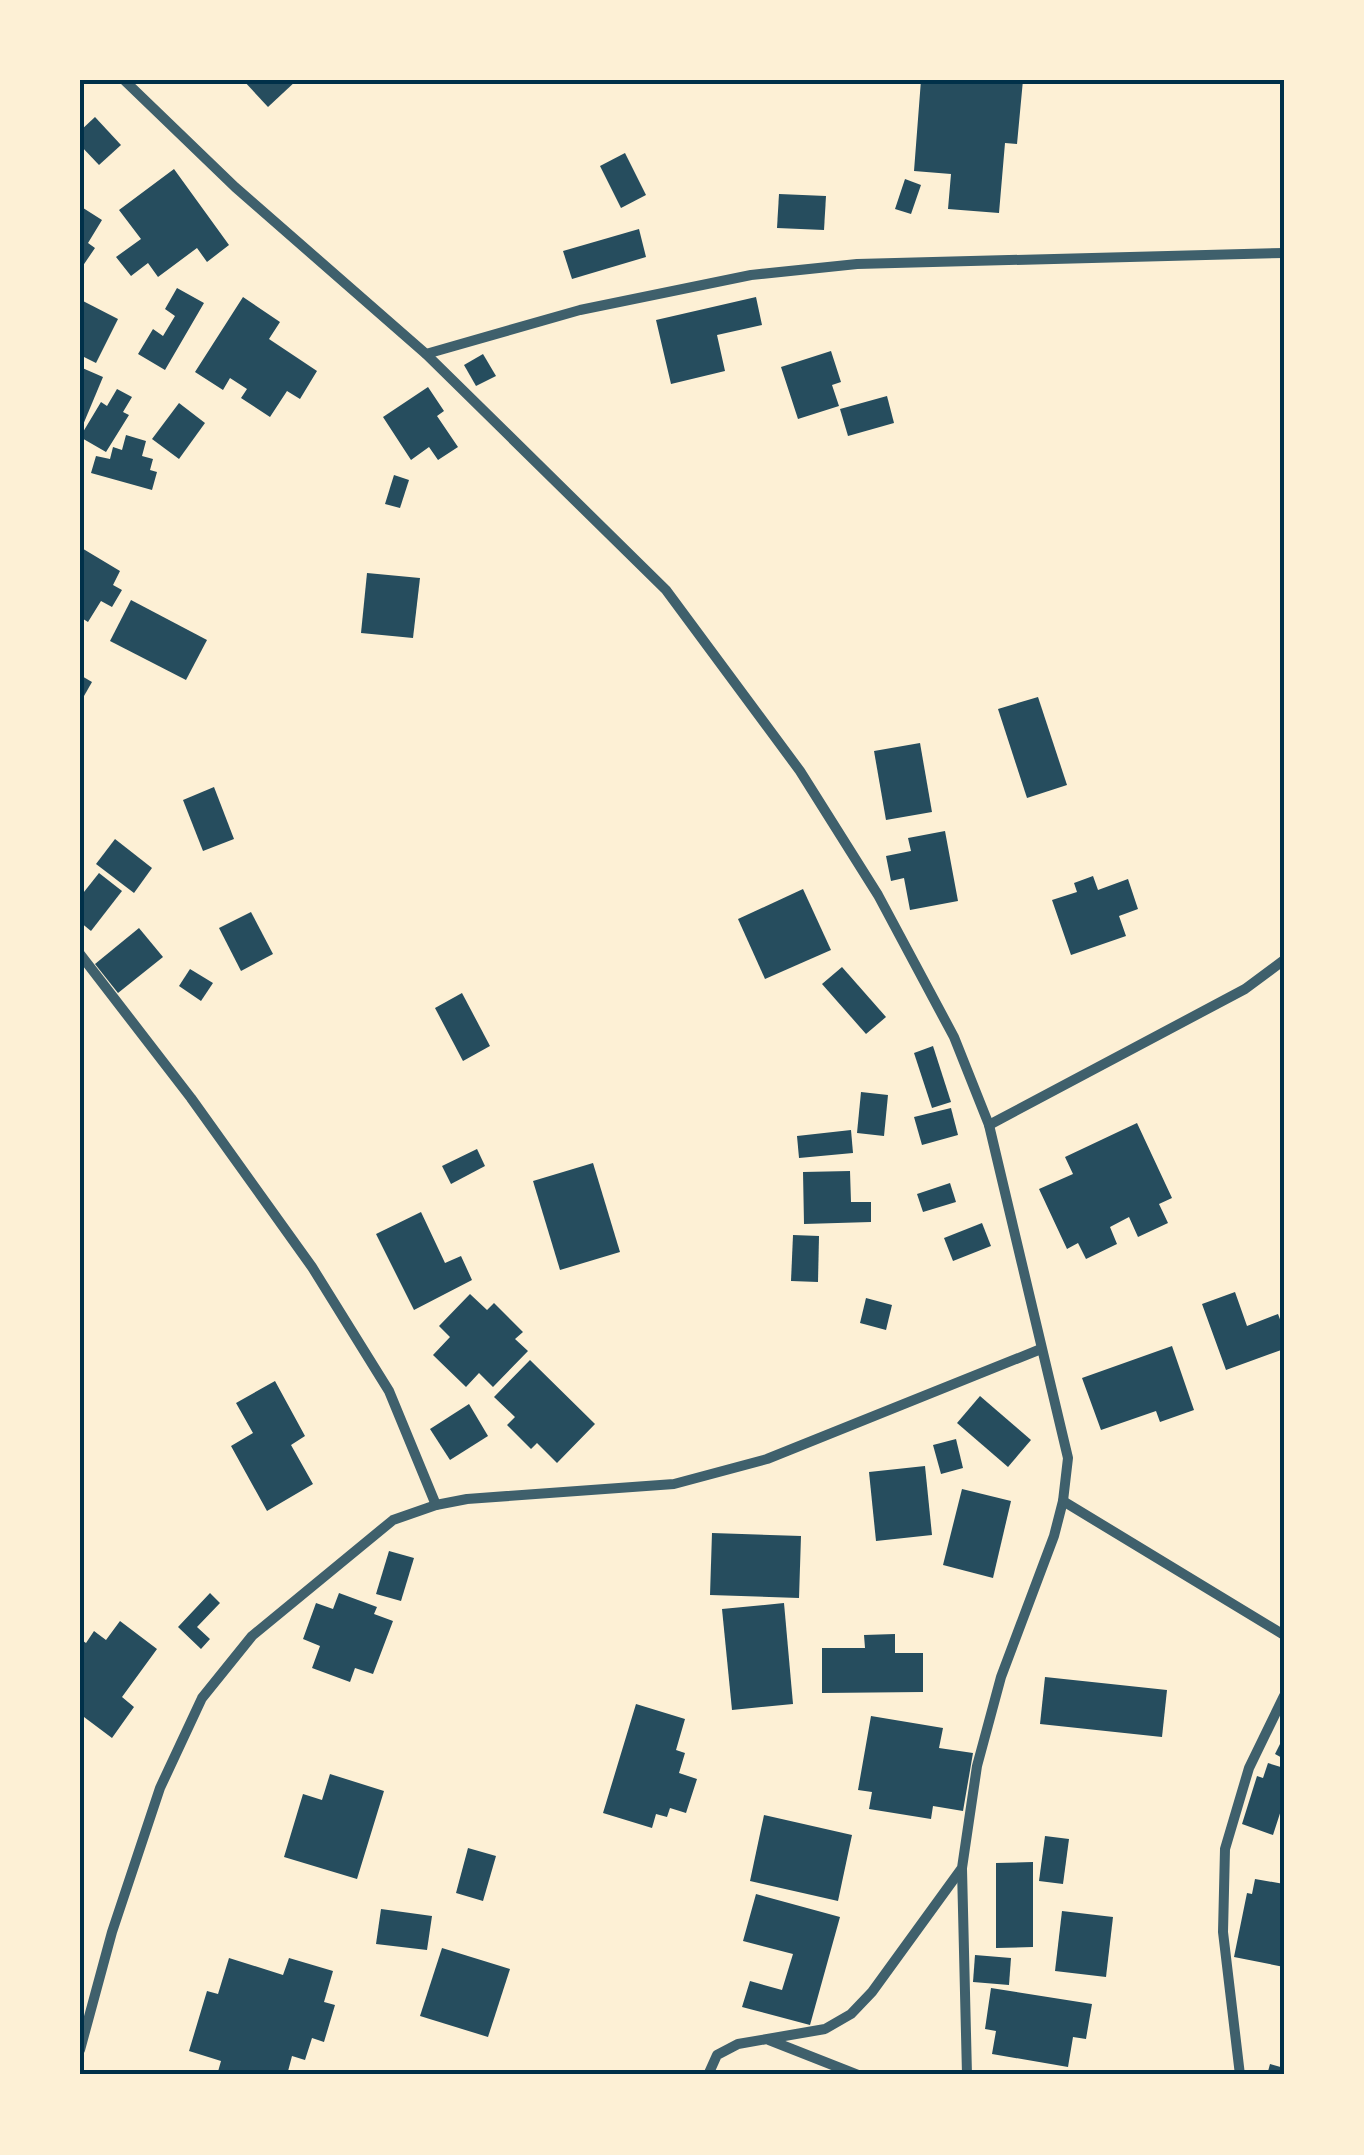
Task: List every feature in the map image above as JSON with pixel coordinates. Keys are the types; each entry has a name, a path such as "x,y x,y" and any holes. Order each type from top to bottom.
{"street":[{"path":"124,80 235,188 426,354 666,590 800,771 878,896 954,1037 989,1125 1068,1458 1054,1536 1001,1677 977,1766 962,1868 967,2075"},
{"path":"426,354 580,310 751,275 857,264 1284,253"},
{"path":"80,954 191,1098 312,1267 389,1391 436,1505"},
{"path":"989,1125 1245,989 1284,960"},
{"path":"80,2050 112,1932 160,1788 202,1698 252,1636 393,1520 467,1499 674,1484 768,1459 1041,1350"},
{"path":"1063,1501 1284,1635"},
{"path":"1240,2075 1223,1932 1225,1849 1249,1768 1284,1696"},
{"path":"708,2075 717,2055 738,2044 825,2029 851,2014 872,1992 962,1868"},
{"path":"768,2040 858,2075"}],"building":[{"path":"243,80 297,80 268,107"},
{"path":"921,80 1023,80 1017,144 1005,143 999,213 948,209 951,174 914,171"},
{"path":"95,117 121,145 99,165 80,145 80,131"},
{"path":"625,153 646,195 621,208 600,166"},
{"path":"174,169 229,245 207,262 197,248 158,277 148,263 131,276 116,257 141,239 119,210"},
{"path":"905,179 921,185 911,214 895,209"},
{"path":"779,194 826,196 824,230 777,228"},
{"path":"80,206 102,220 88,243 95,248 80,270"},
{"path":"639,229 646,257 572,279 563,251"},
{"path":"177,288 204,303 165,370 138,354 153,329 163,336 175,316 165,309"},
{"path":"243,297 280,322 269,339 317,371 300,399 287,391 270,417 241,398 247,389 230,378 223,390 195,372"},
{"path":"756,297 762,325 717,335 725,371 671,384 656,320"},
{"path":"83,301 118,319 96,363 80,355"},
{"path":"831,351 841,382 832,385 839,406 798,419 781,367"},
{"path":"483,354 496,376 476,386 464,365"},
{"path":"80,367 103,377 80,432"},
{"path":"428,387 444,411 437,416 458,447 438,460 429,447 411,460 383,417"},
{"path":"117,389 132,397 123,412 129,415 106,452 80,437 101,402 107,406"},
{"path":"887,396 894,423 848,436 840,409"},
{"path":"179,403 205,423 179,459 152,439"},
{"path":"126,435 146,441 142,456 153,459 150,470 157,472 152,490 91,473 96,456 110,459 113,447 122,450"},
{"path":"394,475 409,480 400,508 385,504"},
{"path":"80,547 120,571 113,585 122,590 112,607 101,601 88,622 80,617"},
{"path":"367,573 420,578 413,638 361,633"},
{"path":"131,600 207,640 186,680 110,641"},
{"path":"80,675 92,682 80,703"},
{"path":"1038,697 1067,785 1027,798 998,709"},
{"path":"920,743 932,812 886,820 874,751"},
{"path":"214,787 234,839 203,851 183,800"},
{"path":"945,831 958,901 910,910 904,878 891,881 886,856 911,851 908,838"},
{"path":"115,839 152,868 134,893 96,864"},
{"path":"99,873 122,891 91,931 80,922 80,897"},
{"path":"1093,876 1098,890 1128,879 1138,909 1119,916 1126,936 1071,955 1052,900 1077,892 1074,883"},
{"path":"803,889 831,950 765,979 738,919"},
{"path":"251,912 273,954 241,971 219,928"},
{"path":"139,928 163,957 118,993 95,964"},
{"path":"842,967 886,1017 866,1034 822,984"},
{"path":"190,969 213,983 201,1001 179,986"},
{"path":"462,993 490,1046 463,1061 435,1008"},
{"path":"933,1046 951,1102 932,1108 914,1053"},
{"path":"861,1092 888,1095 884,1136 857,1133"},
{"path":"951,1108 958,1135 922,1145 914,1117"},
{"path":"1137,1123 1172,1198 1159,1204 1168,1223 1138,1237 1129,1217 1110,1227 1117,1244 1086,1259 1078,1243 1067,1249 1039,1189 1073,1174 1065,1157"},
{"path":"851,1130 853,1153 799,1158 797,1136"},
{"path":"477,1149 485,1166 451,1184 442,1166"},
{"path":"593,1163 620,1252 560,1270 533,1181"},
{"path":"850,1171 851,1202 871,1202 871,1222 804,1224 803,1172"},
{"path":"950,1183 956,1202 923,1212 917,1194"},
{"path":"421,1212 445,1263 461,1256 472,1280 414,1310 376,1234"},
{"path":"982,1223 991,1246 953,1261 944,1238"},
{"path":"793,1235 819,1236 818,1282 791,1281"},
{"path":"1235,1292 1247,1326 1278,1314 1284,1330 1284,1349 1226,1370 1202,1304"},
{"path":"470,1294 487,1310 494,1303 523,1332 515,1339 528,1351 493,1387 479,1373 466,1387 433,1355 450,1337 439,1326"},
{"path":"866,1298 892,1305 886,1330 860,1323"},
{"path":"1172,1346 1194,1410 1160,1422 1156,1411 1101,1430 1082,1378"},
{"path":"530,1360 595,1424 557,1463 537,1443 531,1449 507,1425 515,1417 494,1397"},
{"path":"275,1381 305,1436 291,1445 313,1484 267,1511 231,1446 253,1433 236,1403"},
{"path":"980,1396 1031,1440 1008,1467 957,1423"},
{"path":"469,1404 488,1436 450,1460 430,1429"},
{"path":"956,1439 963,1468 941,1474 933,1445"},
{"path":"925,1466 932,1535 876,1541 869,1472"},
{"path":"962,1489 1011,1501 993,1578 943,1565"},
{"path":"712,1533 801,1536 799,1598 710,1595"},
{"path":"389,1551 414,1558 401,1601 376,1594"},
{"path":"210,1593 220,1603 197,1627 210,1639 201,1649 178,1627"},
{"path":"339,1593 377,1607 374,1614 393,1621 373,1674 355,1668 350,1682 312,1668 320,1646 303,1639 316,1603 333,1609"},
{"path":"784,1603 793,1704 732,1710 722,1609"},
{"path":"120,1621 157,1649 122,1697 134,1707 112,1738 80,1714 80,1639 86,1643 94,1631 106,1640"},
{"path":"895,1634 895,1653 923,1653 923,1692 822,1693 822,1648 865,1648 864,1635"},
{"path":"1045,1677 1167,1690 1162,1737 1040,1724"},
{"path":"636,1704 685,1719 676,1750 685,1753 679,1773 697,1779 686,1813 670,1808 667,1817 656,1814 652,1828 603,1813"},
{"path":"871,1716 943,1728 939,1748 973,1753 963,1811 933,1806 931,1819 869,1809 872,1792 858,1790"},
{"path":"1284,1736 1284,1759 1275,1754"},
{"path":"1268,1763 1284,1768 1284,1801 1273,1835 1242,1824 1257,1776 1263,1778"},
{"path":"330,1774 384,1791 357,1879 284,1857 303,1794 322,1800"},
{"path":"764,1815 852,1835 838,1901 750,1881"},
{"path":"1045,1836 1069,1839 1063,1884 1039,1881"},
{"path":"468,1848 496,1856 483,1901 456,1893"},
{"path":"1033,1862 1033,1947 996,1948 996,1863"},
{"path":"1255,1879 1284,1884 1284,1967 1234,1957 1247,1893 1252,1894"},
{"path":"756,1894 840,1917 810,2025 742,2007 750,1981 782,1990 793,1954 743,1941"},
{"path":"381,1909 432,1916 427,1950 376,1944"},
{"path":"1062,1911 1113,1917 1106,1977 1055,1971"},
{"path":"442,1948 510,1969 488,2037 420,2016"},
{"path":"975,1955 1011,1958 1009,1985 973,1982"},
{"path":"229,1958 283,1975 289,1958 333,1971 324,2002 335,2005 324,2042 312,2038 305,2060 292,2056 287,2075 217,2075 221,2061 189,2051 207,1991 218,1994"},
{"path":"991,1988 1092,2004 1086,2039 1073,2037 1068,2067 992,2054 996,2031 985,2029"},
{"path":"1270,2064 1284,2068 1284,2075 1267,2075"}]}
